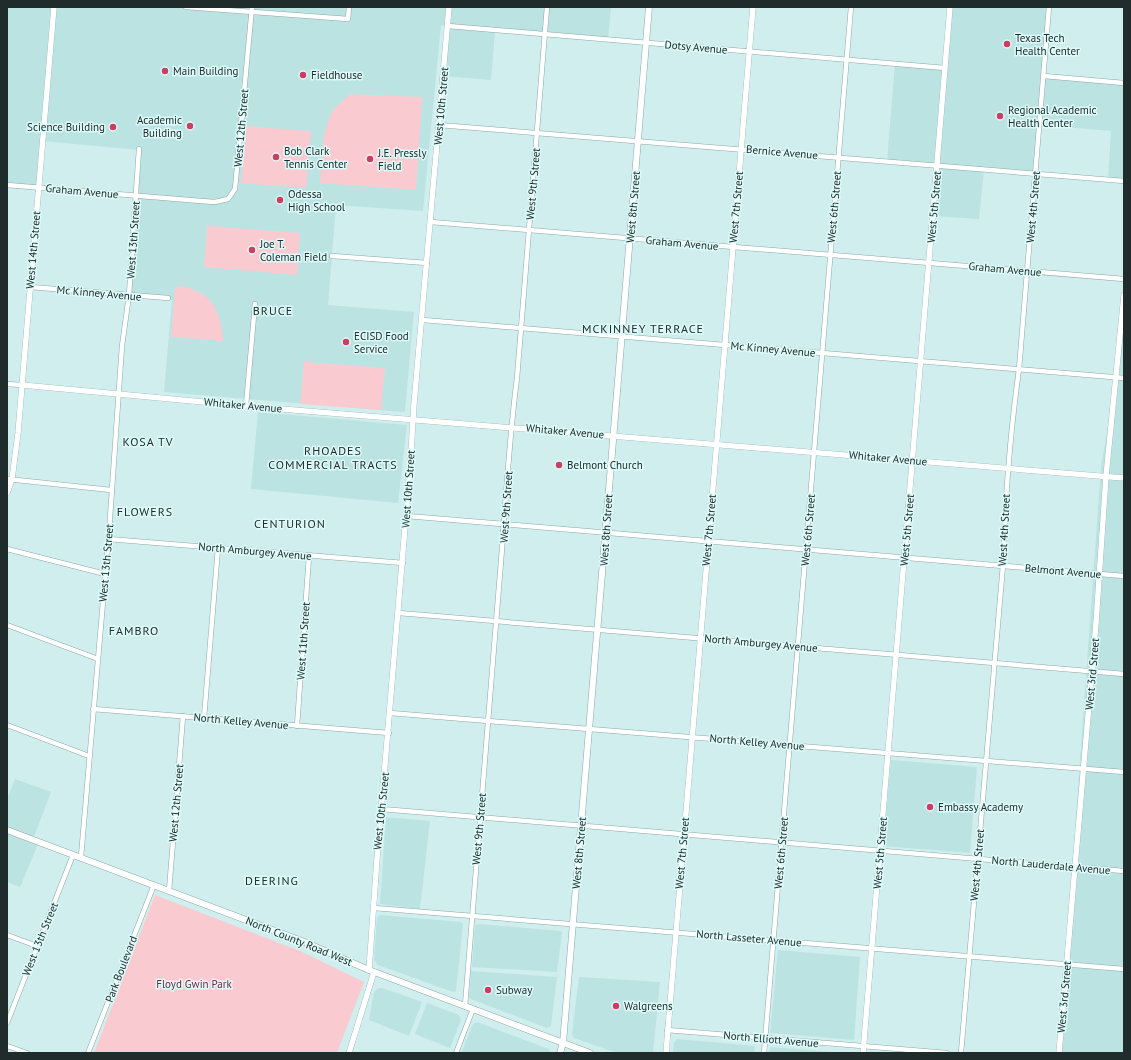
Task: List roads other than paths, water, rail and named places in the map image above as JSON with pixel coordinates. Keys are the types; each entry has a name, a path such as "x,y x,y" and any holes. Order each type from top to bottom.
{"main road":[{"name":"West 8th Street","path":"560,1053 564,1043 649,7"},
{"name":"North County Road West","path":"7,830 302,941 372,971 590,1053"}],"street":[{"name":"West 14th Street","path":"7,493 22,385 54,7"},
{"path":"186,7 252,9 348,19 349,7"},
{"name":"West 10th Street","path":"349,1053 372,971 374,908 381,809 389,733 407,516 413,419 423,320 449,7"},
{"name":"West 9th Street","path":"465,1006 511,426 521,328 547,7"},
{"name":"West 7th Street","path":"666,1053 753,7"},
{"name":"West 6th Street","path":"764,1053 851,7"},
{"name":"West 5th Street","path":"863,1053 950,7"},
{"name":"West 4th Street","path":"961,1053 1002,565 1012,418 1019,370 1028,271 1049,7"},
{"name":"West 12th Street","path":"228,199 235,189 252,9"},
{"name":"Dotsy Avenue","path":"448,26 945,68"},
{"path":"1044,76 1124,83"},
{"name":"Bernice Avenue","path":"439,125 638,140 1124,181"},
{"name":"West 13th Street","path":"81,858 108,540 118,394 129,295 139,149"},
{"name":"Graham Avenue","path":"7,185 215,202 228,199"},
{"name":"Graham Avenue","path":"431,222 1124,279"},
{"path":"332,256 427,263"},
{"name":"Mc Kinney Avenue","path":"30,287 168,298"},
{"name":"West 3rd Street","path":"1059,1053 1092,671 1106,476 1124,295"},
{"path":"246,406 256,304"},
{"name":"Mc Kinney Avenue","path":"423,320 1124,378"},
{"name":"Whitaker Avenue","path":"7,384 246,406 511,426 1124,478"},
{"path":"9,479 111,490"},
{"name":"Belmont Avenue","path":"407,516 1124,576"},
{"name":"North Amburgey Avenue","path":"108,540 403,563"},
{"path":"204,718 218,548"},
{"path":"7,549 105,574"},
{"name":"West 11th Street","path":"296,726 309,556"},
{"name":"North Amburgey Avenue","path":"398,613 1124,674"},
{"path":"7,625 98,659"},
{"name":"North Kelley Avenue","path":"94,709 389,733"},
{"name":"North Kelley Avenue","path":"390,713 692,736 1124,772"},
{"name":"West 12th Street","path":"169,891 183,716"},
{"path":"7,725 90,756"},
{"name":"North Lauderdale Avenue","path":"381,809 1124,871"},
{"name":"West 13th Street","path":"7,1023 73,855"},
{"name":"Park Boulevard","path":"88,1053 154,885"},
{"name":"North Lasseter Avenue","path":"374,908 1124,969"},
{"path":"7,935 37,946"},
{"path":"456,1053 473,1009"},
{"name":"North Elliott Avenue","path":"667,1030 947,1053"},
{"path":"7,1046 27,1053"}],"place":[{"name":"Texas Tech Health Center","path":"1007,44"},
{"name":"Main Building","path":"165,71"},
{"name":"Fieldhouse","path":"303,75"},
{"name":"Regional Academic Health Center","path":"1000,116"},
{"name":"Academic Building","path":"190,126"},
{"name":"Science Building","path":"113,127"},
{"name":"Bob Clark Tennis Center","path":"276,157"},
{"name":"J.E. Pressly Field","path":"370,159"},
{"name":"Odessa High School","path":"280,200"},
{"name":"Joe T. Coleman Field","path":"252,250"},
{"name":"ECISD Food Service","path":"346,342"},
{"name":"Belmont Church","path":"559,465"},
{"name":"Embassy Academy","path":"930,807"},
{"name":"Subway","path":"488,990"},
{"name":"Walgreens","path":"616,1006"}],"district":[{"name":"BRUCE","path":"273,310"},
{"name":"MCKINNEY TERRACE","path":"643,328"},
{"name":"KOSA TV","path":"148,441"},
{"name":"RHOADES COMMERCIAL TRACTS","path":"333,457"},
{"name":"FLOWERS","path":"145,511"},
{"name":"CENTURION","path":"290,523"},
{"name":"FAMBRO","path":"134,630"},
{"name":"DEERING","path":"272,880"}],"park label":[{"name":"Floyd Gwin Park","path":"194,984"}]}
